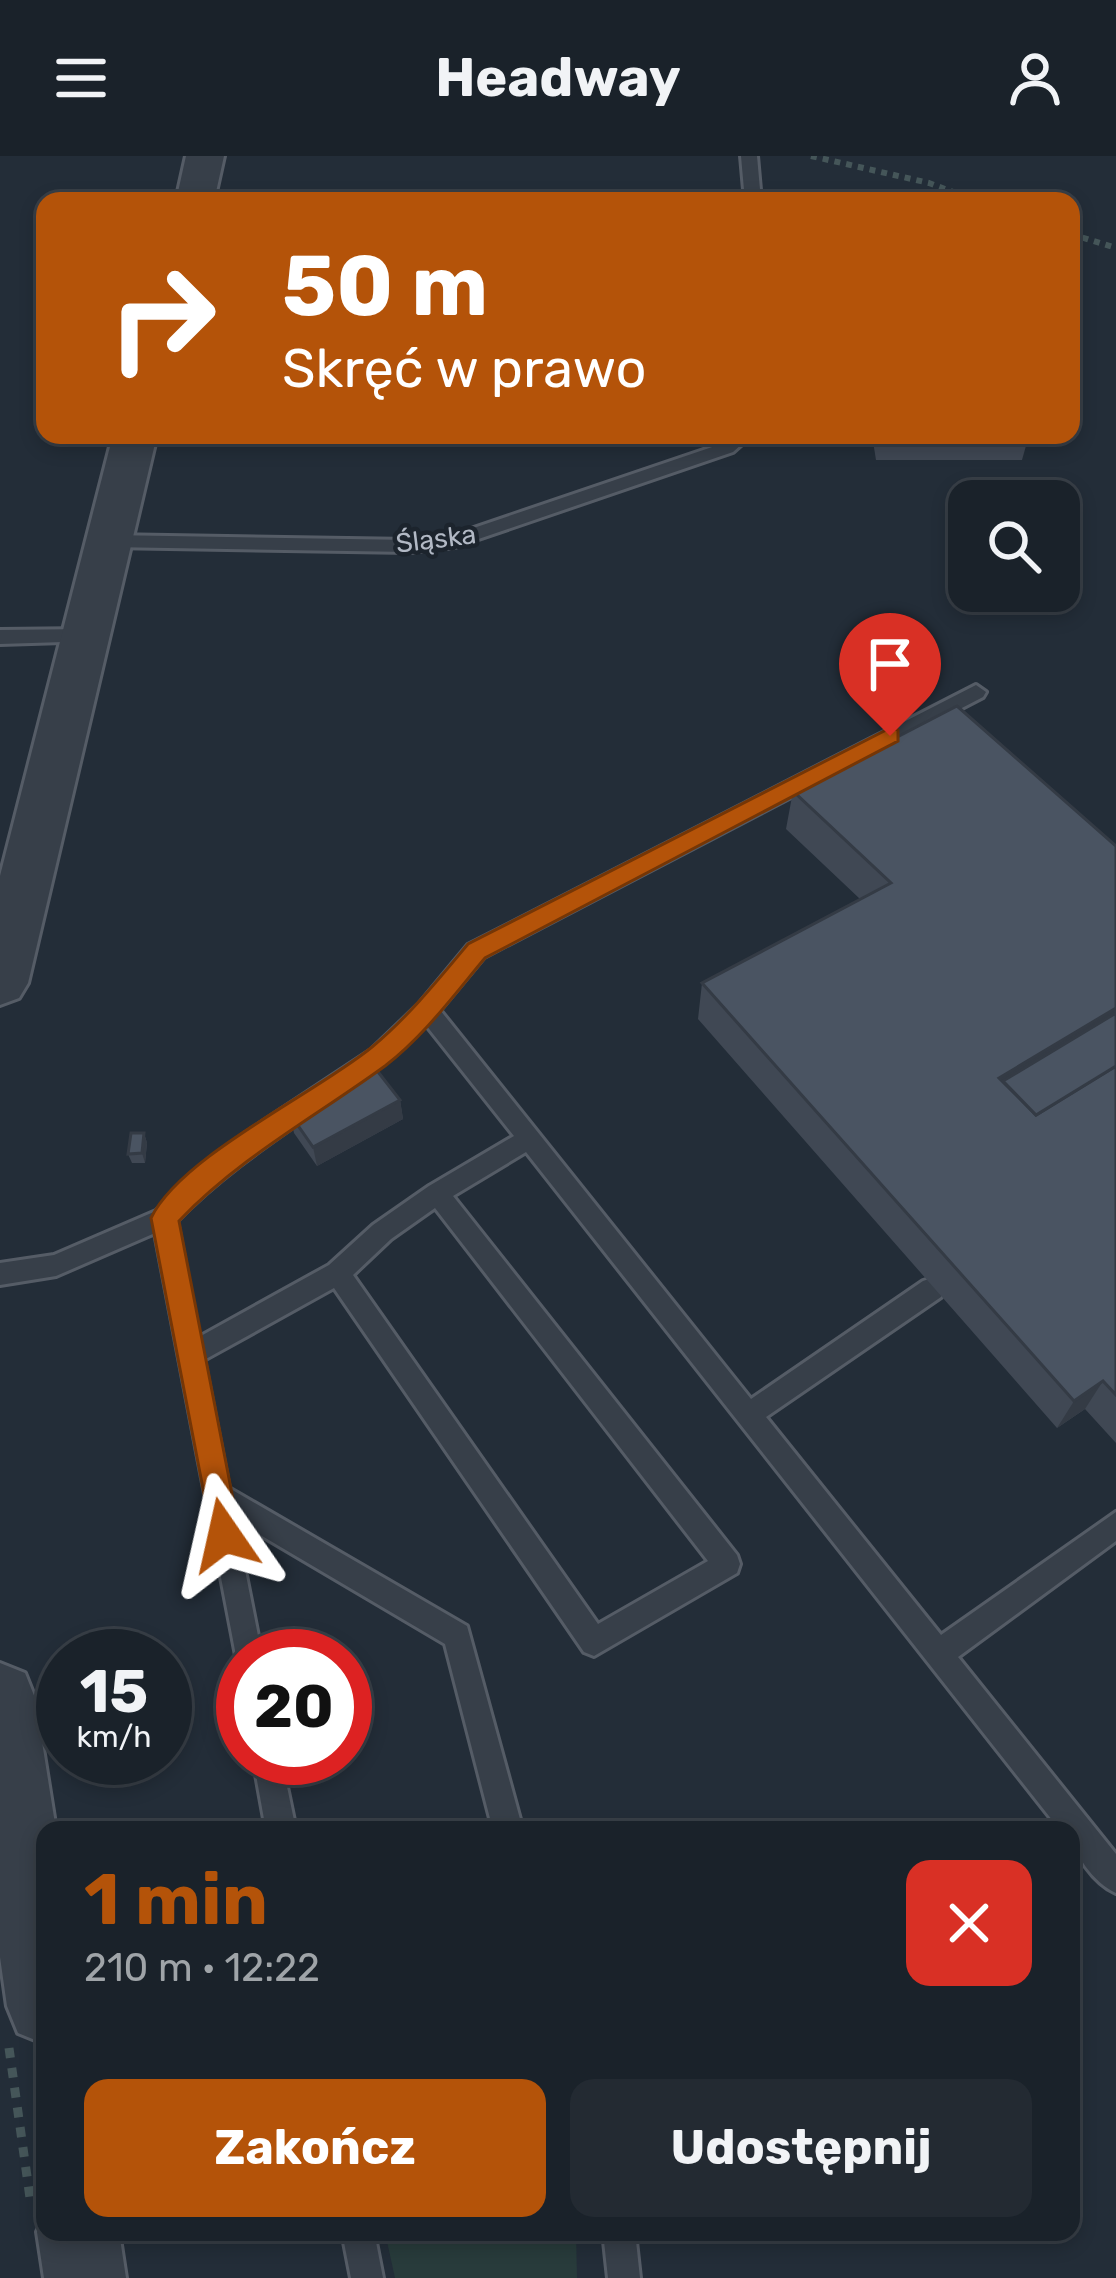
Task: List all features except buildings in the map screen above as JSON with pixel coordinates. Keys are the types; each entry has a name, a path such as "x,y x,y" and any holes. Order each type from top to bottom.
{"street":[{"path":"197,192 205,156"},
{"path":"0,983 133,444"},
{"path":"0,1698 22,1993"},
{"path":"66,2241 85,2278"}],"lane":[{"path":"749,156 752,192"},
{"name":"Śląska","path":"110,541 410,546 454,541 732,444"},
{"path":"0,637 88,636"},
{"path":"0,1274 56,1265 164,1218 195,1186 379,1056 427,1010 476,951 976,692"},
{"path":"427,1010 1071,1821"},
{"path":"190,1354 338,1274 382,1232 437,1192 530,1139"},
{"path":"338,1274 594,1642 728,1564 437,1192"},
{"path":"164,1218 243,1629"},
{"path":"748,1415 932,1289"},
{"path":"217,1495 458,1636 506,1821"},
{"path":"938,1654 1116,1525"},
{"path":"272,1785 279,1821"},
{"path":"1080,1832 1116,1877"},
{"path":"360,2241 367,2278"},
{"path":"620,2241 624,2278"}],"path":[{"path":"811,156 952,192"},
{"path":"1080,237 1116,248"},
{"path":"22,1993 36,2090"}],"shaded area":[{"path":"387,2241 576,2241 577,2278 395,2278"}],"route":[{"path":"224,1535 164,1218 195,1186 252,1142 379,1056 427,1010 476,951 890,736"}]}
